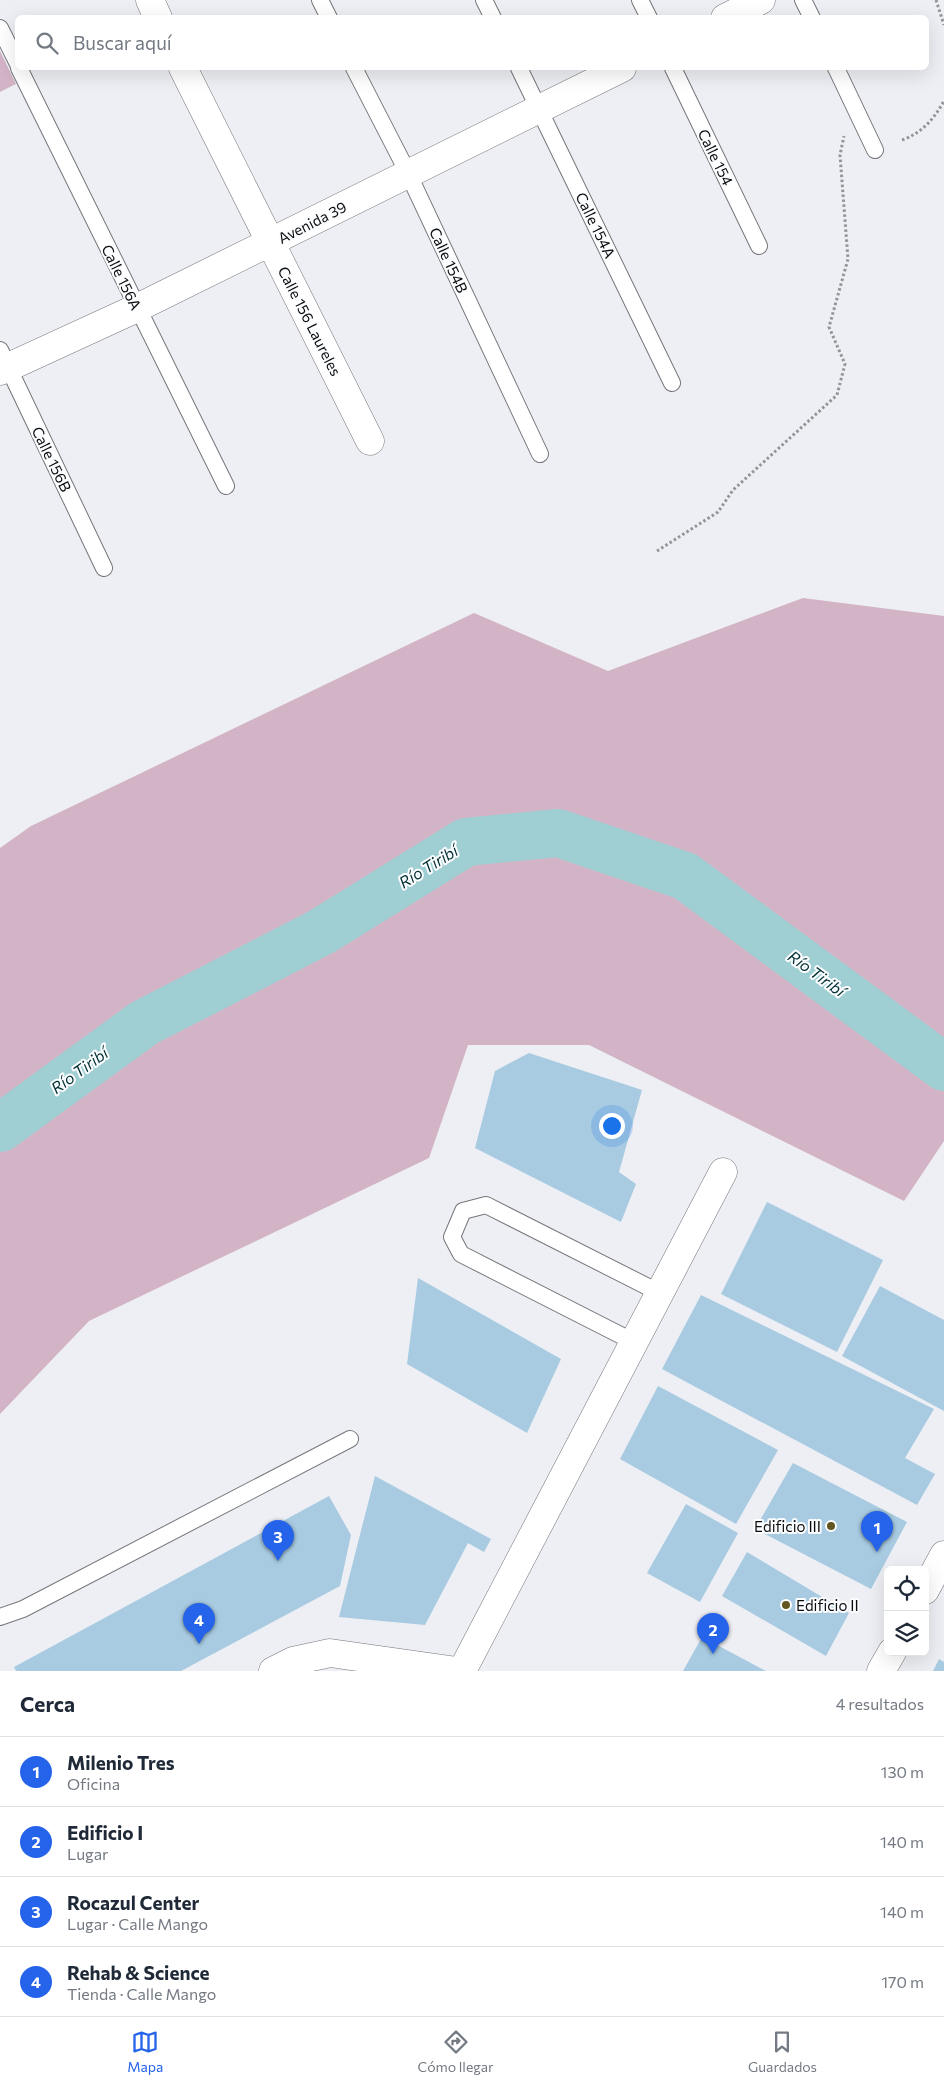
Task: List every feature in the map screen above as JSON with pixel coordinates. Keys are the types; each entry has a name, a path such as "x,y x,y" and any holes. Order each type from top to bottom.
{"street":[{"path":"150,0 157,15"},
{"path":"731,15 761,0"},
{"name":"Calle 156 Laureles","path":"185,70 370,441"},
{"name":"Avenida 39","path":"3,362 137,308 618,70"},
{"path":"462,1671 723,1172"},
{"path":"929,1583 944,1555"},
{"path":"273,1671 293,1661 330,1653 457,1671"},
{"path":"881,1671 890,1656"}],"lane":[{"path":"320,0 328,15"},
{"path":"484,0 492,15"},
{"path":"640,0 648,15"},
{"path":"803,0 810,15"},
{"path":"0,28 15,58"},
{"name":"Calle 156A","path":"20,70 226,486"},
{"name":"Calle 154B","path":"355,70 408,173 540,454"},
{"name":"Calle 154A","path":"520,70 540,107 672,382"},
{"name":"Calle 154","path":"674,70 759,246"},
{"path":"837,70 875,150"},
{"name":"Calle 156B","path":"3,362 104,568"},
{"path":"634,1342 461,1254 452,1237 463,1211 486,1205 660,1293"},
{"path":"0,1617 23,1609 350,1439"}],"path":[{"path":"936,0 944,26"},
{"path":"902,140 916,135 929,123 944,101"},
{"path":"657,551 718,512 733,490 837,395 845,364 829,327 848,259 840,156 845,131"}],"shaded area":[{"path":"0,51 16,84 0,92"},
{"path":"803,598 944,616 944,1141 904,1201 589,1045 468,1045 429,1158 89,1321 0,1414 0,848 31,826 474,613 608,671"}],"building":[{"path":"529,1053 642,1090 619,1172 636,1184 621,1222 475,1148 495,1071"},
{"path":"767,1202 883,1260 837,1352 721,1294"},
{"path":"418,1278 561,1359 527,1433 407,1364"},
{"path":"880,1286 944,1320 944,1411 842,1356"},
{"path":"701,1295 934,1409 905,1458 935,1474 917,1505 662,1369"},
{"path":"658,1386 778,1450 736,1524 620,1459"},
{"name":"Edificio III","path":"793,1463 907,1522 871,1589 755,1529"},
{"path":"375,1476 491,1539 484,1552 468,1543 425,1625 339,1617"},
{"path":"329,1496 351,1535 340,1586 181,1671 16,1671 14,1667"},
{"path":"686,1504 738,1533 700,1602 647,1573"},
{"name":"Edificio II","path":"747,1552 849,1613 826,1656 722,1596"},
{"path":"702,1637 766,1671 683,1671"},
{"path":"939,1659 944,1662 944,1671 933,1671"}],"waterway":[{"name":"Río Tiribí","path":"0,1128 144,1023 321,932 466,842 558,833 685,876 944,1067"}],"place":[{"name":"Edificio III","path":"831,1526"},
{"name":"Milenio Tres","path":"877,1552"},
{"name":"Rocazul Center","path":"278,1561"},
{"name":"Edificio II","path":"786,1605"},
{"name":"Rehab & Science","path":"199,1644"},
{"name":"Edificio I","path":"713,1654"}]}
